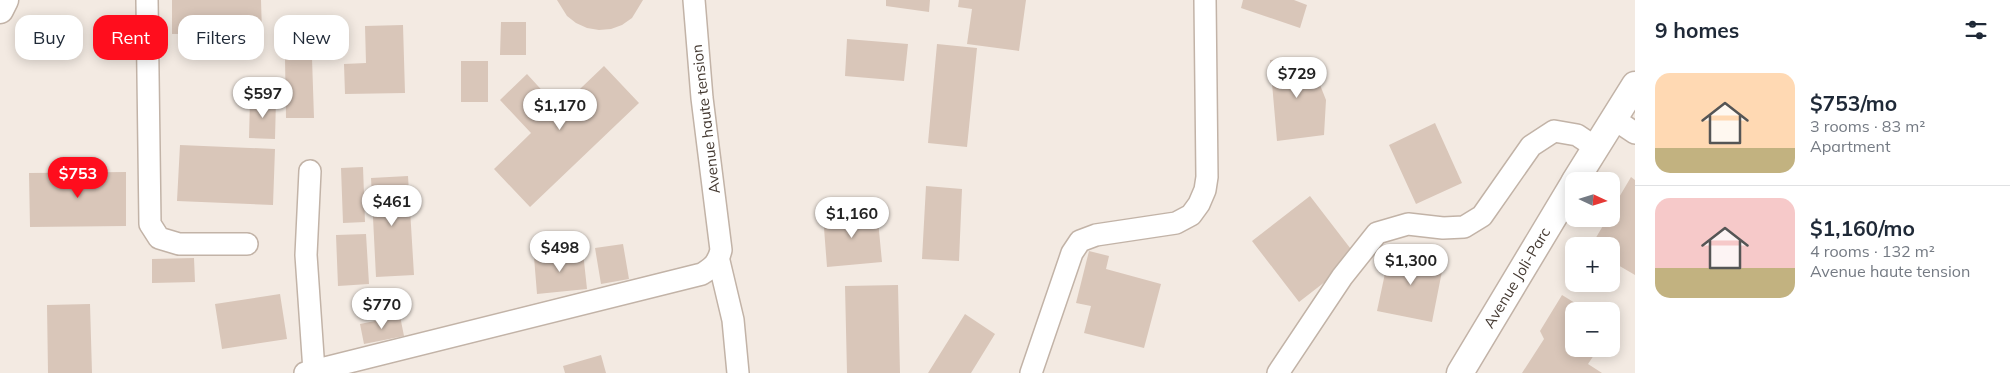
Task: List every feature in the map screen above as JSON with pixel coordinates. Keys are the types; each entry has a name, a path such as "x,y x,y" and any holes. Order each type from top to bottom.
{"street":[{"path":"0,10 5,0"},
{"path":"147,0 150,224 159,238 179,244 247,244"},
{"name":"Avenue haute tension","path":"694,0 702,98 720,237 721,250 719,261"},
{"path":"1031,373 1072,254 1080,241 1096,235 1176,223 1191,214 1199,204 1205,190 1207,177 1205,0"},
{"name":"Avenue Joli-Parc","path":"1580,172 1635,85"},
{"path":"1614,119 1635,133"},
{"path":"1278,373 1342,277 1377,233 1408,224 1443,228 1464,227 1482,216 1531,146 1554,130 1577,135 1595,147"},
{"path":"310,171 306,255 310,372 702,274 719,261"},
{"name":"Avenue Joli-Parc","path":"1460,373 1565,197"},
{"path":"719,261 733,320 738,373"}],"building":[{"path":"172,0 261,0 261,15 178,15 178,34 172,34"},
{"path":"557,0 643,0 632,18 622,25 611,29 599,30 587,28 576,23 567,16"},
{"path":"886,0 930,0 929,12 886,6"},
{"path":"959,0 1026,0 1019,51 967,44 972,9 958,7"},
{"path":"1243,0 1294,0 1307,5 1300,28 1241,8"},
{"path":"501,22 526,22 526,55 500,55"},
{"path":"403,25 405,93 345,94 344,64 366,63 365,26"},
{"path":"847,39 908,44 904,81 845,76"},
{"path":"937,44 977,48 967,147 928,143"},
{"path":"1309,57 1326,100 1324,135 1277,141 1270,60"},
{"path":"285,60 312,60 314,118 286,118"},
{"path":"461,61 488,61 488,102 461,102"},
{"path":"604,66 639,103 530,207 494,169 531,133 500,100 527,74 559,109"},
{"path":"250,99 276,99 275,139 249,138"},
{"path":"1435,123 1462,183 1416,204 1389,145"},
{"path":"180,145 275,149 273,205 177,201"},
{"path":"363,167 365,222 343,223 341,168"},
{"path":"126,172 126,226 30,227 29,173"},
{"path":"408,176 414,275 376,277 371,178"},
{"path":"1631,177 1635,180 1635,275 1620,266 1620,237 1596,237 1602,228 1620,228 1620,196"},
{"path":"926,186 962,189 959,261 922,259"},
{"path":"1310,196 1357,257 1299,302 1252,241"},
{"path":"877,210 882,262 827,267 823,215"},
{"path":"366,234 369,284 338,286 336,235"},
{"path":"623,244 629,279 601,284 595,248"},
{"path":"1390,250 1444,261 1432,322 1377,311"},
{"path":"1089,251 1109,256 1106,269 1161,284 1144,348 1084,333 1091,306 1076,303"},
{"path":"583,252 587,289 537,294 534,257"},
{"path":"194,258 195,282 152,283 152,259"},
{"path":"898,285 900,373 847,373 845,286"},
{"path":"280,294 287,339 222,349 215,304"},
{"path":"1562,295 1573,302 1565,302 1565,357 1593,357 1588,364 1602,373 1522,373 1544,339 1540,331"},
{"path":"90,304 92,373 48,373 47,305"},
{"path":"965,314 995,334 971,373 928,373"},
{"path":"400,316 404,336 364,344 360,324"},
{"path":"601,355 606,373 565,373 563,366"}]}
